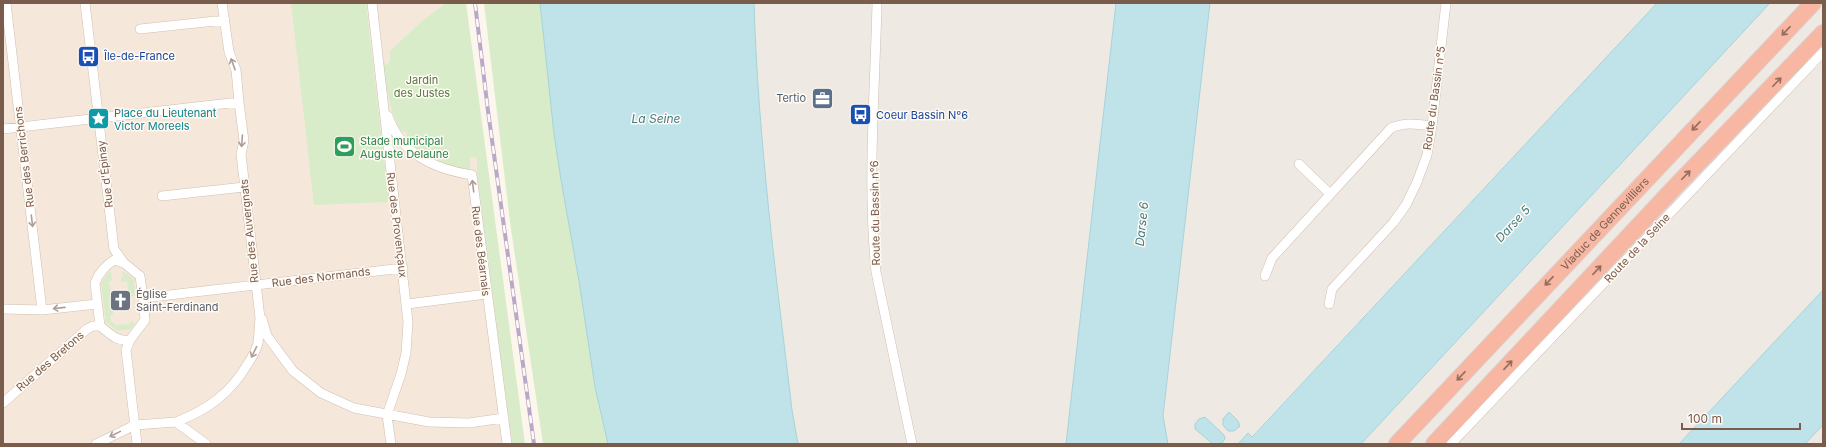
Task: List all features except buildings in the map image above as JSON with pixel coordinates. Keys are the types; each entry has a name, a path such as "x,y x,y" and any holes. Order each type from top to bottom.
{"highway":[{"name":"Viaduc de Gennevilliers","path":"1397,444 1813,3"},
{"path":"1434,444 1672,190 1823,33"}],"street":[{"name":"Rue des Berrichons","path":"6,3 42,310"},
{"name":"Rue d'Épinay","path":"85,3 114,249 124,263"},
{"name":"Rue des Auvergnats","path":"135,425 176,422 205,409 219,400 232,387 244,371 258,345 260,318 241,154 244,141 236,70 229,52 222,3"},
{"name":"Rue des Provençaux","path":"372,3 408,322 406,352 401,374 387,415 391,444"},
{"name":"Route du Bassin n°6","path":"877,3 873,154 873,246 876,272 912,444"},
{"name":"Route du Bassin n°5","path":"1329,304 1332,289 1393,223 1406,205 1417,182 1427,155 1432,126 1446,3"},
{"path":"140,29 225,20"},
{"name":"Route de la Seine","path":"1451,444 1823,52"},
{"path":"3,129 239,102"},
{"name":"Rue des Béarnais","path":"384,107 397,134 422,160 449,171 472,174 507,444"},
{"path":"1265,276 1272,258 1391,128 1400,124 1432,126"},
{"path":"1299,164 1330,194"},
{"path":"162,196 244,186"},
{"name":"Rue d'Épinay","path":"108,264 114,249"},
{"path":"126,350 115,338 100,326 95,283 97,277 108,264 114,260 124,263 140,276 143,298 145,320 130,340 126,350 137,444"},
{"name":"Rue des Normands","path":"143,298 403,268"},
{"path":"407,304 487,294"},
{"path":"258,300 267,336 293,371 309,384 336,400 354,408 415,420 449,424 488,422 504,418"},
{"path":"3,309 42,310 98,304"},
{"name":"Rue des Bretons","path":"3,403 87,329 92,326 100,326"},
{"path":"115,338 123,341 130,340"},
{"path":"176,422 206,444"},
{"path":"96,444 135,425"}],"shaded area":[{"path":"3,3 460,3 512,444 3,444"},
{"path":"754,3 1116,3 1066,444 798,444 792,410 759,109"},
{"path":"1210,3 1657,3 1251,437 1248,433 1238,444 1168,444 1163,416"},
{"path":"1770,3 1823,3 1823,290 1679,444 1361,444"},
{"path":"1823,425 1823,444 1805,444"}],"green space":[{"path":"291,3 366,3 389,202 314,205"},
{"name":"Jardin des Justes","path":"446,3 466,3 525,444 512,444 477,174 477,158 470,157 470,172 436,164 405,141 407,133 400,130 396,122 387,88 383,62 388,65 390,60 390,51 421,22"},
{"path":"484,3 540,3 554,134 561,180 579,281 595,387 608,444 543,444 510,222"},
{"path":"122,271 134,279 135,296 129,297 127,281 121,282 123,277"},
{"path":"109,272 111,272 112,281 109,281 113,315 110,316 111,321 116,325 129,324 132,321 135,323 131,329 117,331 106,322 101,283"}],"water":[{"name":"La Seine","path":"540,3 754,3 759,105 768,207 792,410 798,444 608,444 595,387 579,281 561,180 554,134"},
{"name":"Darse 6","path":"1116,3 1210,3 1163,416 1168,444 1066,444"},
{"name":"Darse 5","path":"1657,3 1770,3 1361,444 1238,444 1248,433 1252,437"},
{"path":"1823,290 1823,425 1805,444 1679,444"},
{"path":"1229,412 1238,421 1240,426 1234,431 1228,431 1223,425 1223,419"},
{"path":"1205,417 1224,435 1225,439 1221,444 1213,444 1195,429 1195,424 1199,419"}],"railway":[{"path":"475,3 488,111 534,444"}],"place":[{"name":"Île-de-France","path":"88,56"},
{"name":"Tertio","path":"822,98"},
{"name":"Coeur Bassin N°6","path":"860,115"},
{"name":"Place du Lieutenant Victor Moreels","path":"98,119"},
{"name":"Stade municipal Auguste Delaune","path":"345,147"},
{"name":"Église Saint-Ferdinand","path":"120,300"}]}
